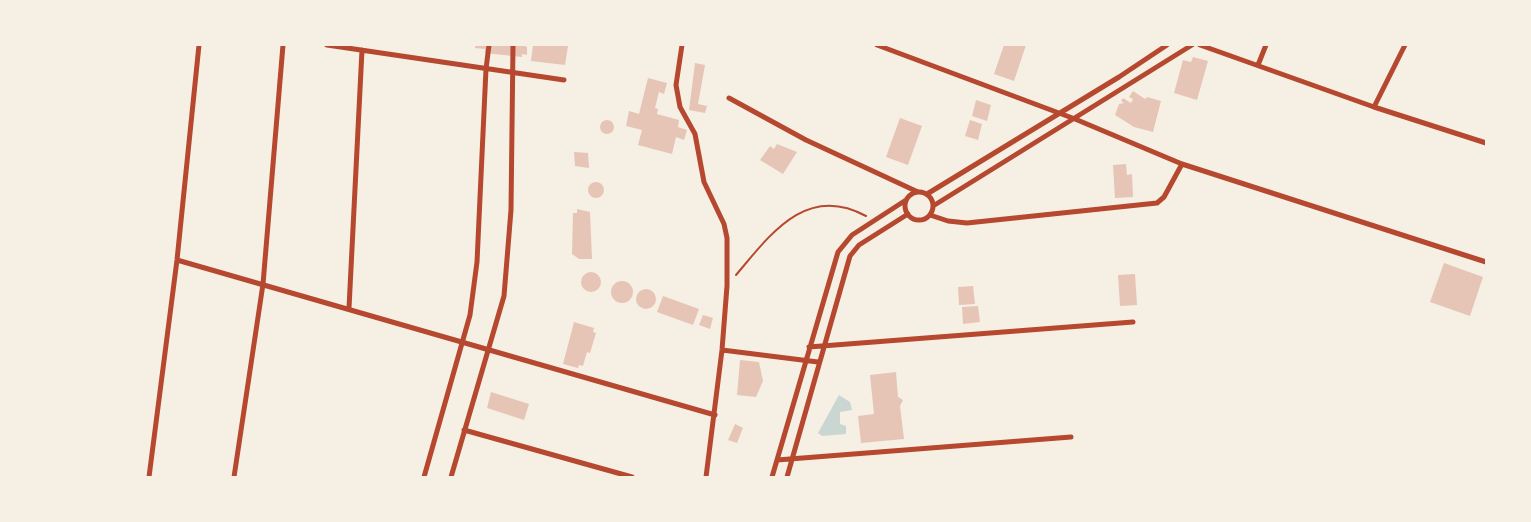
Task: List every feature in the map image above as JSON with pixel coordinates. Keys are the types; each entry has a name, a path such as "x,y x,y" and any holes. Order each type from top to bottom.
{"street":[{"path":"149,477 177,260 199,45"},
{"path":"234,477 263,284 283,45"},
{"path":"327,45 564,80"},
{"path":"424,477 464,341 477,262 489,45"},
{"path":"451,477 502,309 511,210 513,45"},
{"path":"682,45 676,85 680,107 695,134 704,182 726,229 727,286 722,350 706,477"},
{"path":"877,45 1075,119 1182,164 1486,262"},
{"path":"729,99 806,140 918,192 927,194 1167,45"},
{"path":"908,214 921,220 930,215 933,206 1192,45"},
{"path":"1200,45 1374,107 1486,143"},
{"path":"1258,65 1266,45"},
{"path":"1374,107 1405,45"},
{"path":"349,309 362,50"},
{"path":"930,215 948,221 967,223 1157,203 1164,197 1182,164"},
{"path":"772,477 809,347 841,247 852,235 918,192"},
{"path":"927,194 933,206"},
{"path":"906,200 908,214"},
{"path":"787,477 851,253 873,235 908,214"},
{"path":"177,260 715,415"},
{"path":"809,347 823,348 1133,322"},
{"path":"722,350 818,362"},
{"path":"464,430 632,477"},
{"path":"777,459 792,460 1071,436"}],"path":[{"path":"727,286 769,236 800,211 839,207 855,211 874,220"}],"shaded area":[{"path":"839,395 850,402 852,410 840,412 840,424 846,426 846,434 822,436 818,433"}],"building":[{"path":"475,45 523,45 527,47 527,55 522,54 522,57 485,53 485,49 475,48"},
{"path":"533,45 568,46 565,65 531,61"},
{"path":"1004,45 1026,45 1014,81 994,74"},
{"path":"1193,57 1208,61 1197,100 1174,93 1183,60 1191,62"},
{"path":"695,63 705,65 698,104 707,106 705,113 689,110"},
{"path":"648,78 667,83 664,94 659,92 655,108 658,109 657,114 679,120 678,127 687,130 684,140 676,137 672,154 638,145 642,130 626,126 629,111 639,114"},
{"path":"1133,91 1145,99 1147,97 1161,101 1153,132 1134,127 1115,115 1119,104 1124,103 1121,101 1123,98 1131,103 1133,99 1129,97"},
{"path":"976,100 991,105 987,121 972,116"},
{"path":"900,118 922,126 908,165 886,157"},
{"path":"607,120 612,122 614,127 612,132 607,134 602,132 600,127 602,122"},
{"path":"970,120 982,124 978,140 965,136"},
{"path":"777,144 797,152 783,174 760,160 770,146 774,149"},
{"path":"574,152 588,153 589,168 575,166"},
{"path":"1126,164 1127,175 1132,174 1133,197 1115,198 1113,165"},
{"path":"596,182 602,184 604,190 602,196 596,198 590,196 588,190 590,184"},
{"path":"577,209 590,212 592,259 579,259 572,254 573,213 577,213"},
{"path":"1444,263 1483,277 1470,316 1430,302"},
{"path":"587,272 595,272 601,278 601,286 595,292 587,292 581,286 581,278"},
{"path":"1135,274 1137,305 1120,306 1118,275"},
{"path":"622,281 630,284 633,292 630,300 622,303 614,300 611,292 614,284"},
{"path":"973,286 975,304 959,305 958,287"},
{"path":"646,289 653,292 656,299 653,306 646,309 639,306 636,299 639,292"},
{"path":"663,296 699,309 693,325 657,312"},
{"path":"978,306 980,322 963,324 962,307"},
{"path":"703,315 713,318 710,329 699,325"},
{"path":"574,322 594,328 593,332 596,333 590,353 587,352 583,366 579,365 578,368 563,364"},
{"path":"740,360 759,362 763,381 756,397 737,395"},
{"path":"896,372 898,397 903,400 900,406 904,439 861,443 858,416 874,414 870,375"},
{"path":"491,392 529,404 524,420 487,408"},
{"path":"735,424 743,428 737,443 728,440"}]}
